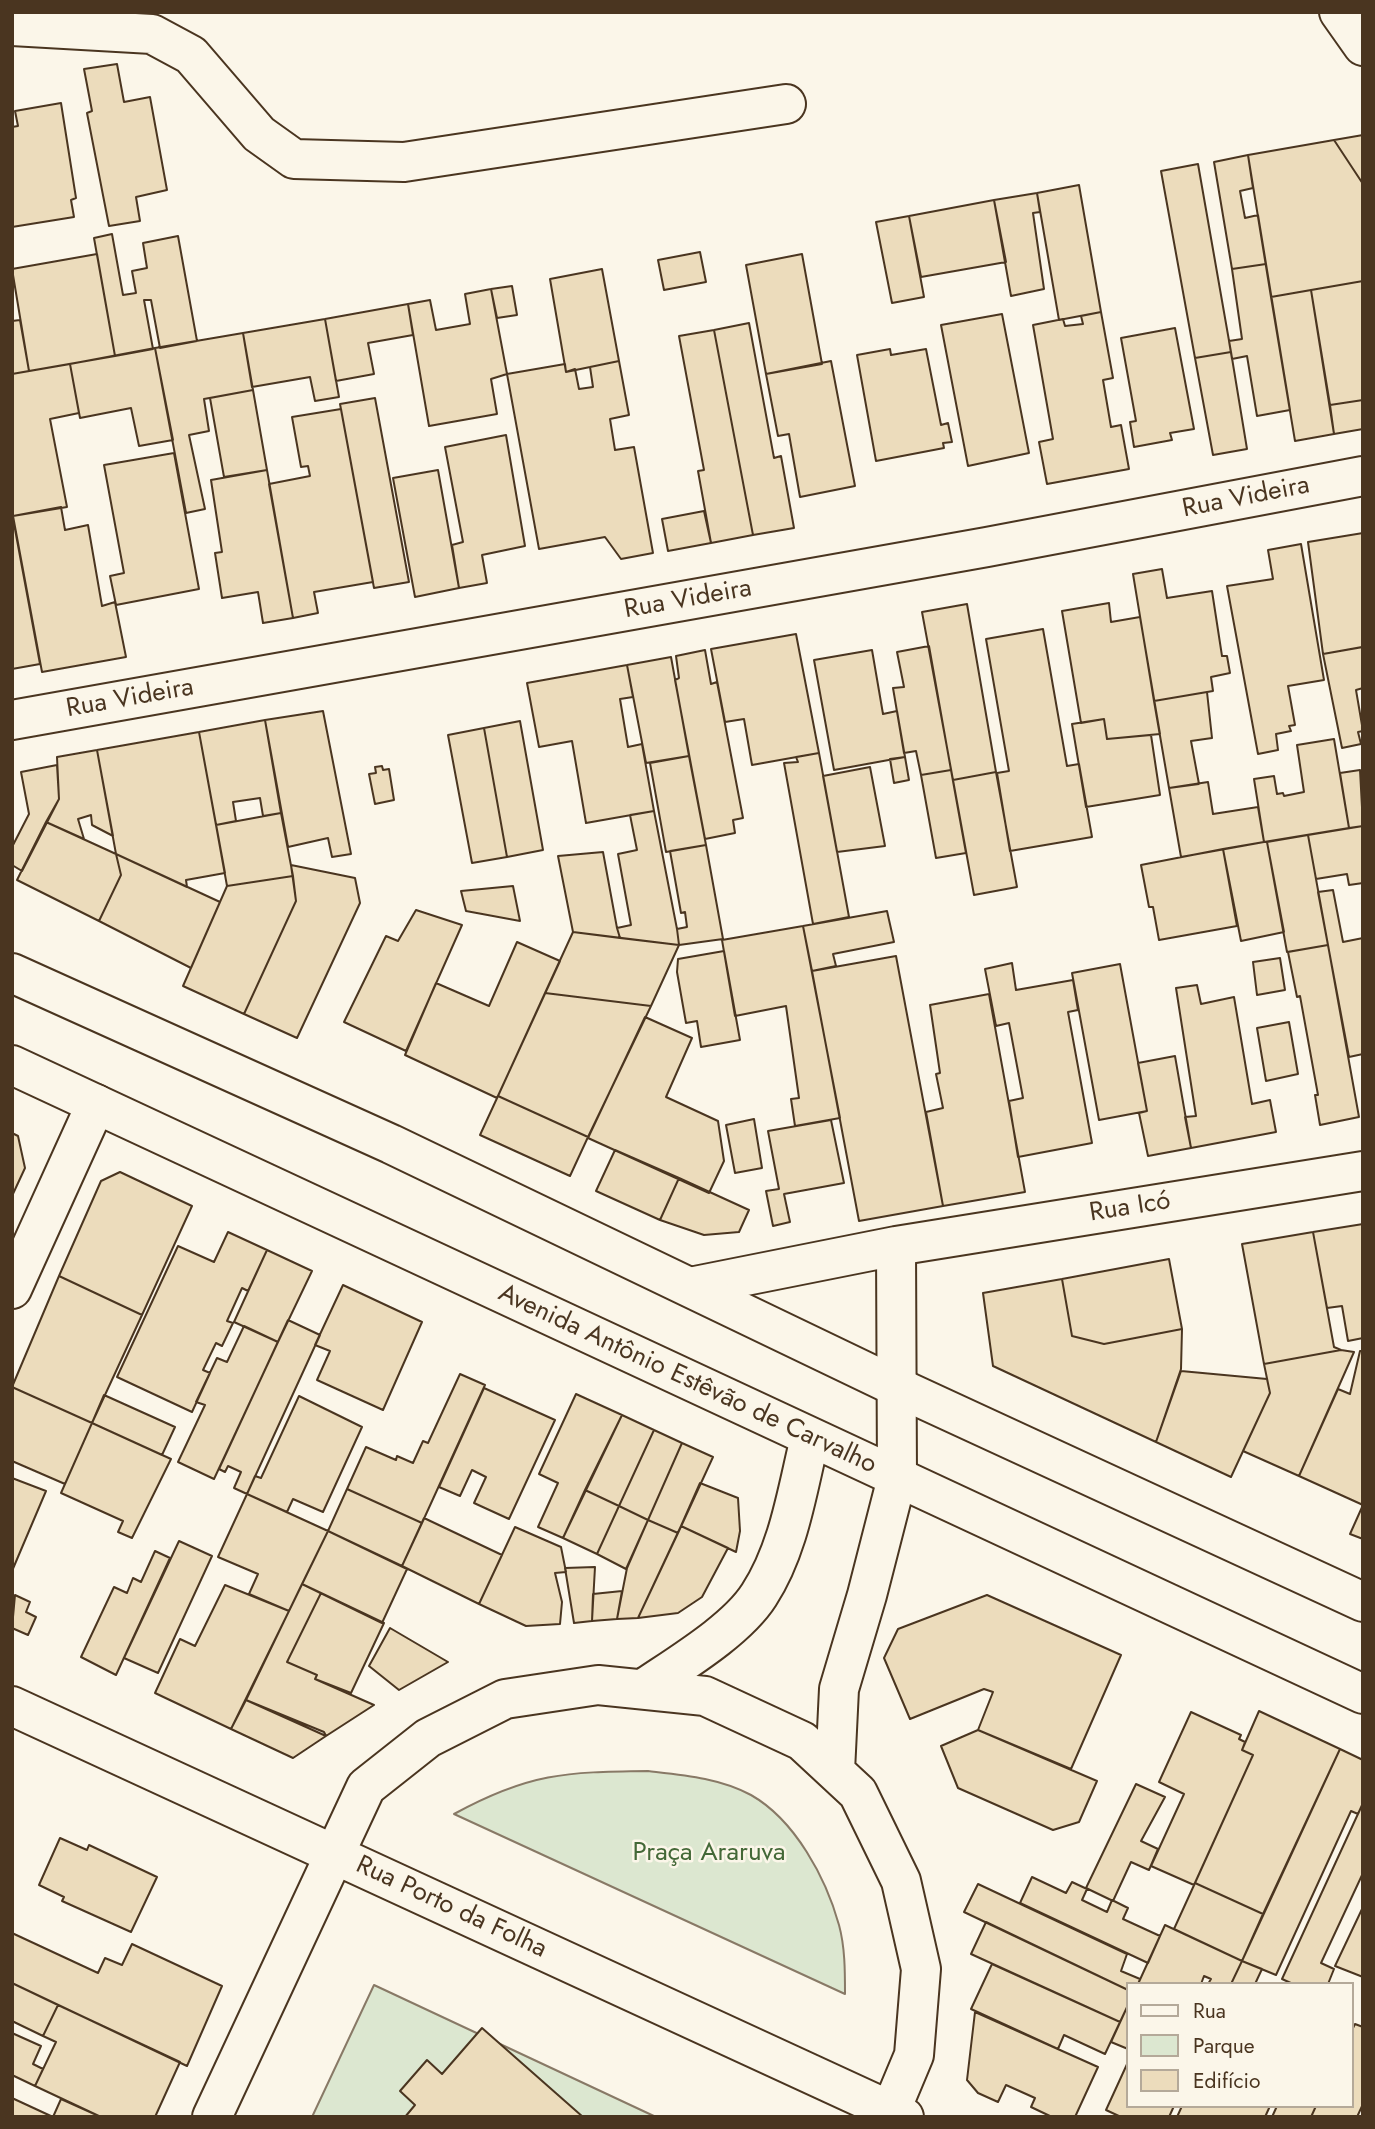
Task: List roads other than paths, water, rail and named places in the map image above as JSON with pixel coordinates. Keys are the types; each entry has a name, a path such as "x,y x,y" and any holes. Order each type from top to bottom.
{"street":[{"path":"1339,12 1363,46"},
{"path":"13,26 152,34 191,55 259,134 294,159 404,162 786,104"},
{"name":"Rua Videira","path":"12,720 987,547 1363,476"},
{"path":"12,973 391,1144 897,1387 1363,1602"},
{"name":"Avenida Antônio Estêvão de Carvalho","path":"12,1065 1363,1695"},
{"path":"12,1289 96,1104"},
{"name":"Rua Icó","path":"690,1287 897,1246 1363,1171"},
{"path":"835,1771 839,1689 897,1478 897,1246"},
{"path":"643,1689 717,1638 758,1597 786,1537 810,1438"},
{"path":"212,2117 366,1787 428,1738 505,1699 598,1685 705,1696 802,1741 858,1793 901,1881 921,1969 914,2055 894,2115"},
{"name":"Rua Porto da Folha","path":"12,1706 894,2115"}],"park label":[{"name":"Praça Araruva","path":"709,1854"}]}
